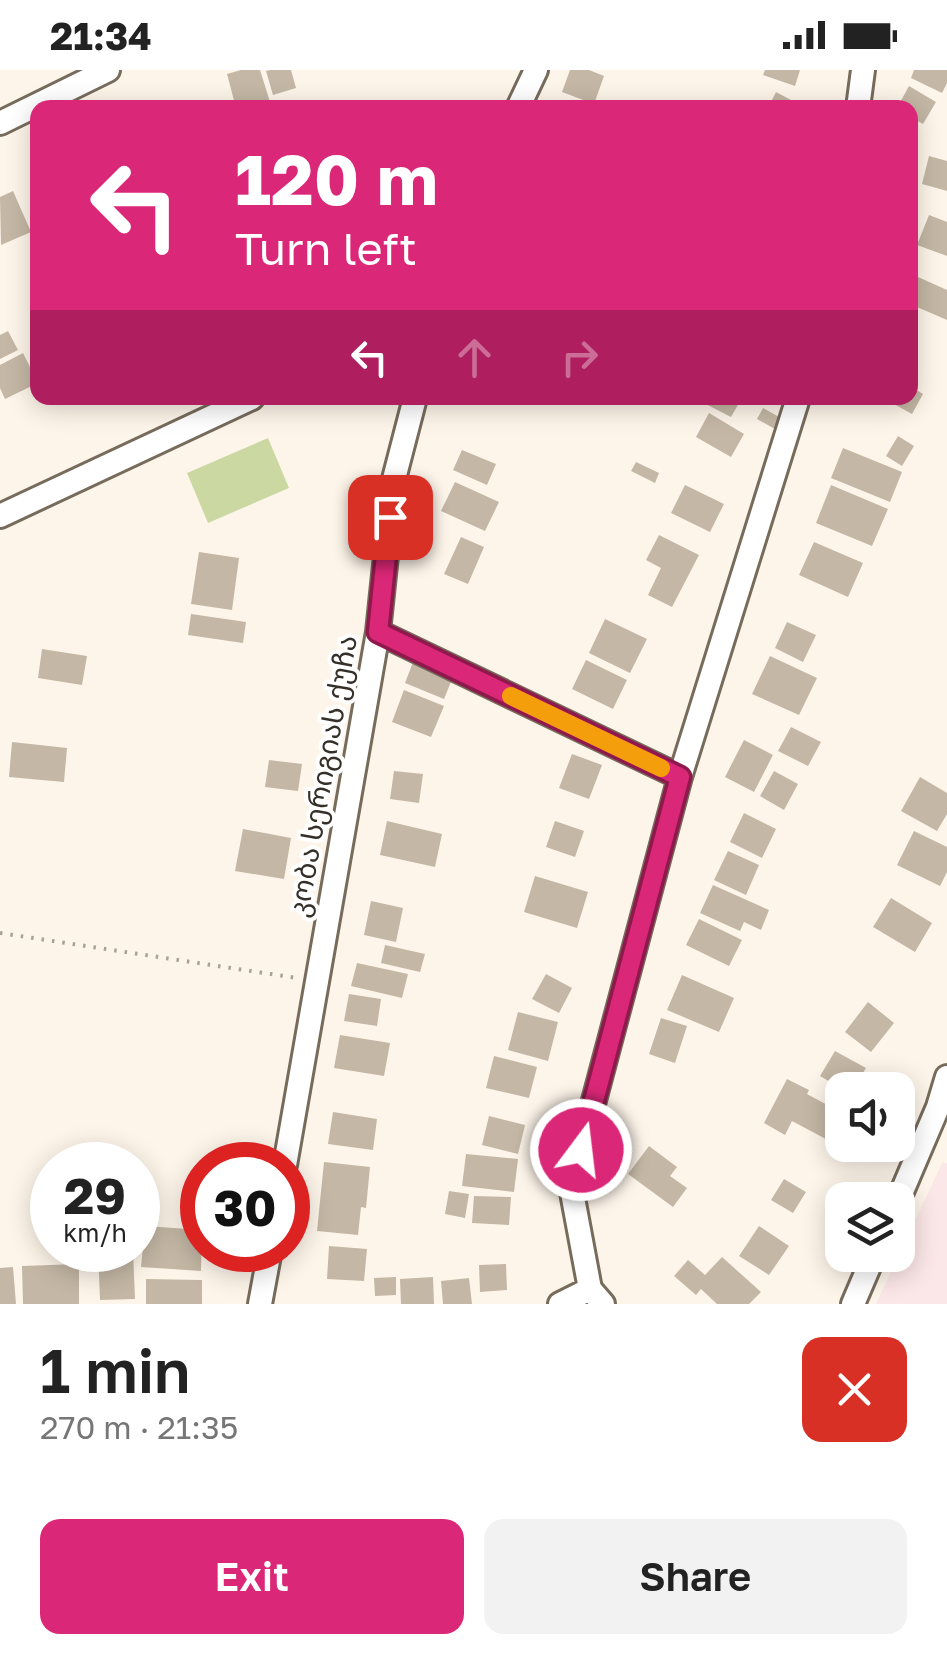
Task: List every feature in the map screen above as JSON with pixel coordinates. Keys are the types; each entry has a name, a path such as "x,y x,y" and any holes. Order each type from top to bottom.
{"street":[{"path":"47,100 108,70"},
{"path":"522,100 536,70"},
{"path":"859,100 862,70"},
{"path":"0,123 30,108"},
{"path":"0,516 237,405"},
{"name":"კობა სერიგიას ქუჩა","path":"289,1142 378,632 394,479 413,405"},
{"path":"560,1304 596,1296 571,1187 680,777 796,405"},
{"path":"378,632 680,777"},
{"path":"907,1182 942,1105 947,1078"},
{"path":"260,1304 266,1272"},
{"path":"853,1304 867,1272"}],"path":[{"path":"0,934 317,981"}],"shaded area":[{"path":"942,1163 947,1163 947,1304 876,1304 891,1272 915,1272 915,1221"}],"green space":[{"path":"268,438 289,488 208,523 187,473"}],"building":[{"path":"260,70 269,100 234,100 227,74"},
{"path":"291,70 296,88 273,95 266,71"},
{"path":"570,70 589,70 604,76 595,100 562,92"},
{"path":"765,70 800,70 795,86 763,75"},
{"path":"914,70 947,70 942,93 911,78"},
{"path":"909,86 936,102 923,124 918,121 918,100 901,100"},
{"path":"776,92 791,100 772,100"},
{"path":"929,156 947,161 947,191 922,184"},
{"path":"13,191 30,230 1,245 0,197"},
{"path":"929,215 947,222 947,256 918,242"},
{"path":"918,277 947,290 947,320 918,307"},
{"path":"8,331 18,350 0,359 0,335"},
{"path":"23,353 30,367 30,387 5,399 0,388 0,365"},
{"path":"708,405 738,405 731,417"},
{"path":"896,405 917,405 912,414"},
{"path":"763,408 781,418 775,429 757,419"},
{"path":"709,413 744,434 731,457 696,437"},
{"path":"898,436 914,446 902,466 886,456"},
{"path":"843,448 902,472 890,502 831,478"},
{"path":"462,450 496,464 487,485 453,470"},
{"path":"636,462 659,473 655,483 631,471"},
{"path":"455,482 499,502 485,531 441,511"},
{"path":"685,485 724,504 710,532 671,513"},
{"path":"831,485 888,509 872,546 816,523"},
{"path":"659,535 699,555 672,607 648,595 661,568 646,560"},
{"path":"461,537 484,547 468,584 444,574"},
{"path":"814,542 863,563 848,597 799,575"},
{"path":"199,552 239,558 232,610 191,604"},
{"path":"191,614 246,622 243,643 188,635"},
{"path":"605,619 647,639 630,673 589,653"},
{"path":"787,622 816,635 803,662 775,648"},
{"path":"42,649 87,656 82,685 38,678"},
{"path":"770,656 817,678 799,715 752,694"},
{"path":"415,657 455,672 444,699 405,683"},
{"path":"586,660 627,680 613,709 572,689"},
{"path":"404,690 444,706 431,737 392,722"},
{"path":"791,727 821,742 808,766 778,751"},
{"path":"744,740 773,755 754,792 725,777"},
{"path":"12,742 67,748 64,782 9,777"},
{"path":"572,754 602,765 589,799 559,788"},
{"path":"269,760 302,764 298,791 265,787"},
{"path":"394,771 423,774 419,803 390,799"},
{"path":"774,771 798,784 784,810 760,796"},
{"path":"920,777 947,793 947,814 937,831 901,811"},
{"path":"744,813 776,829 762,858 730,842"},
{"path":"387,821 442,834 435,867 380,855"},
{"path":"555,821 584,831 575,857 546,847"},
{"path":"243,829 291,838 284,879 235,871"},
{"path":"914,831 947,847 947,872 940,886 897,865"},
{"path":"728,851 759,865 746,895 714,880"},
{"path":"535,876 588,892 577,928 524,912"},
{"path":"713,885 769,910 761,930 744,922 740,931 700,913"},
{"path":"891,898 932,923 915,952 873,927"},
{"path":"371,901 403,908 396,942 364,935"},
{"path":"699,919 742,940 729,966 686,945"},
{"path":"385,945 425,954 420,972 381,963"},
{"path":"357,963 408,974 402,998 351,986"},
{"path":"546,974 572,988 559,1013 532,999"},
{"path":"682,975 734,998 719,1032 667,1010"},
{"path":"349,994 381,999 377,1026 344,1021"},
{"path":"868,1002 894,1023 871,1052 845,1032"},
{"path":"518,1012 558,1022 548,1061 508,1050"},
{"path":"661,1018 687,1026 675,1063 649,1054"},
{"path":"340,1035 390,1043 384,1076 334,1068"},
{"path":"835,1051 866,1068 864,1072 825,1072 825,1079 820,1076"},
{"path":"494,1056 537,1067 529,1098 486,1088"},
{"path":"787,1079 825,1104 825,1139 792,1121 785,1135 764,1123"},
{"path":"333,1112 377,1119 373,1150 328,1144"},
{"path":"489,1116 525,1125 518,1154 482,1145"},
{"path":"649,1146 677,1167 670,1176 687,1188 673,1207 628,1174"},
{"path":"466,1154 518,1159 514,1192 462,1186"},
{"path":"324,1162 370,1167 366,1208 361,1207 358,1235 317,1231"},
{"path":"784,1179 806,1192 793,1213 771,1200"},
{"path":"449,1191 469,1194 465,1218 445,1214"},
{"path":"474,1196 511,1197 509,1225 472,1223"},
{"path":"759,1226 789,1246 769,1275 739,1256"},
{"path":"160,1227 180,1228 180,1270 160,1268"},
{"path":"329,1246 367,1249 364,1281 327,1279"},
{"path":"722,1257 761,1292 749,1304 717,1304 701,1289 696,1295 674,1276 688,1260 705,1275"},
{"path":"506,1264 507,1290 480,1292 479,1265"},
{"path":"22,1266 30,1266 30,1272 79,1272 79,1304 23,1304"},
{"path":"13,1267 16,1304 0,1304 0,1268"},
{"path":"99,1272 134,1272 135,1299 100,1300"},
{"path":"396,1277 396,1295 375,1296 374,1278"},
{"path":"433,1277 434,1304 401,1304 400,1279"},
{"path":"469,1278 472,1304 443,1304 441,1281"},
{"path":"146,1279 202,1280 202,1304 146,1304"}],"slow traffic":[{"path":"511,696 661,768"}],"route":[{"path":"390,517 378,632 680,777 581,1150"}]}
